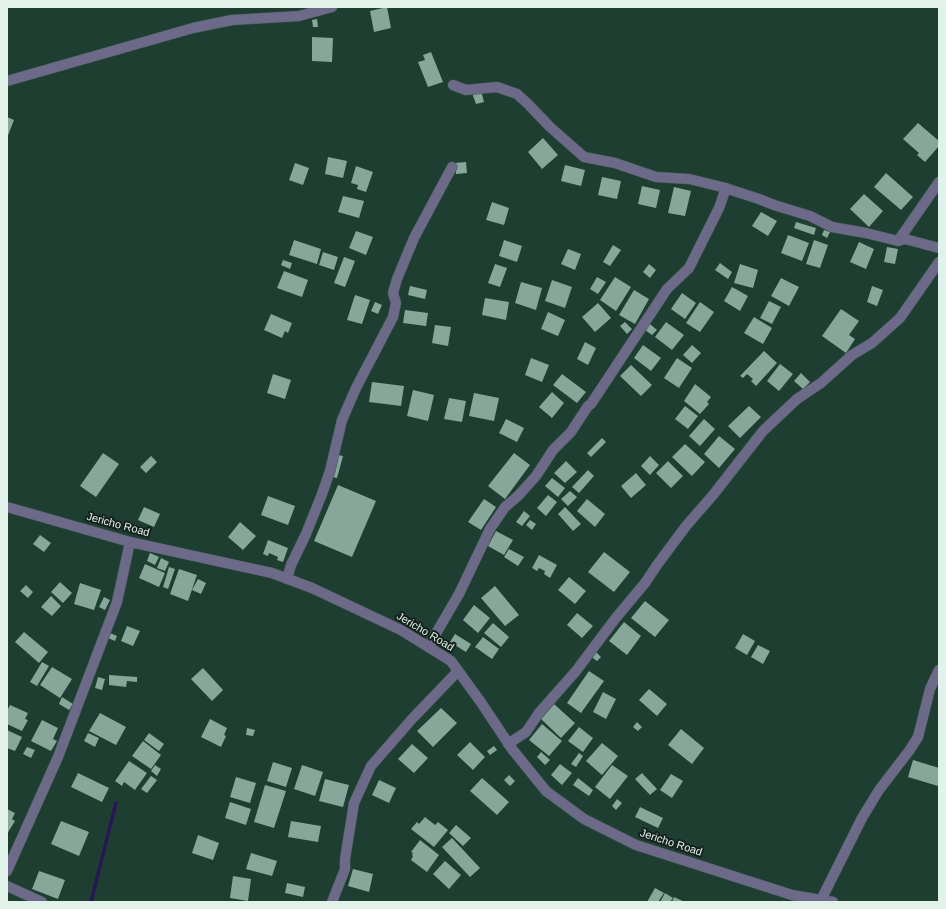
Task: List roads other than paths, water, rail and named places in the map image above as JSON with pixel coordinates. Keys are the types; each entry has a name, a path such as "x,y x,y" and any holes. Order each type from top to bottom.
{"street":[{"path":"7,81 193,28 232,20 299,16 332,7"},
{"path":"453,85 466,90 497,87 517,94 550,127 584,157 615,163 656,176 689,179 726,188 810,216 832,227 898,241 905,239 939,248"},
{"path":"287,579 291,565 322,494 330,471 342,420 356,388 393,317 396,303 393,293 397,279 414,238 452,167"},
{"path":"898,241 939,182"},
{"path":"428,647 459,594 490,529 505,507 518,496 536,476 553,450 571,432 667,289 689,268 719,208 726,188"},
{"path":"508,744 526,732 539,713 576,671 615,619 645,583 656,565 686,526 713,495 763,431 797,399 821,383 852,355 872,343 900,318 939,262"},
{"name":"Jericho Road","path":"7,507 130,542 272,573 312,588 401,630 451,661 508,744 546,791 584,819 636,845 792,895 833,902"},
{"path":"7,871 58,757 117,602 130,542"},
{"path":"821,900 862,818 879,790 910,751 918,738 930,689 939,670"},
{"path":"332,902 345,869 345,860 354,803 371,766 458,671"},
{"path":"7,886 42,902"}],"waterway":[{"path":"91,902 116,803"}]}
